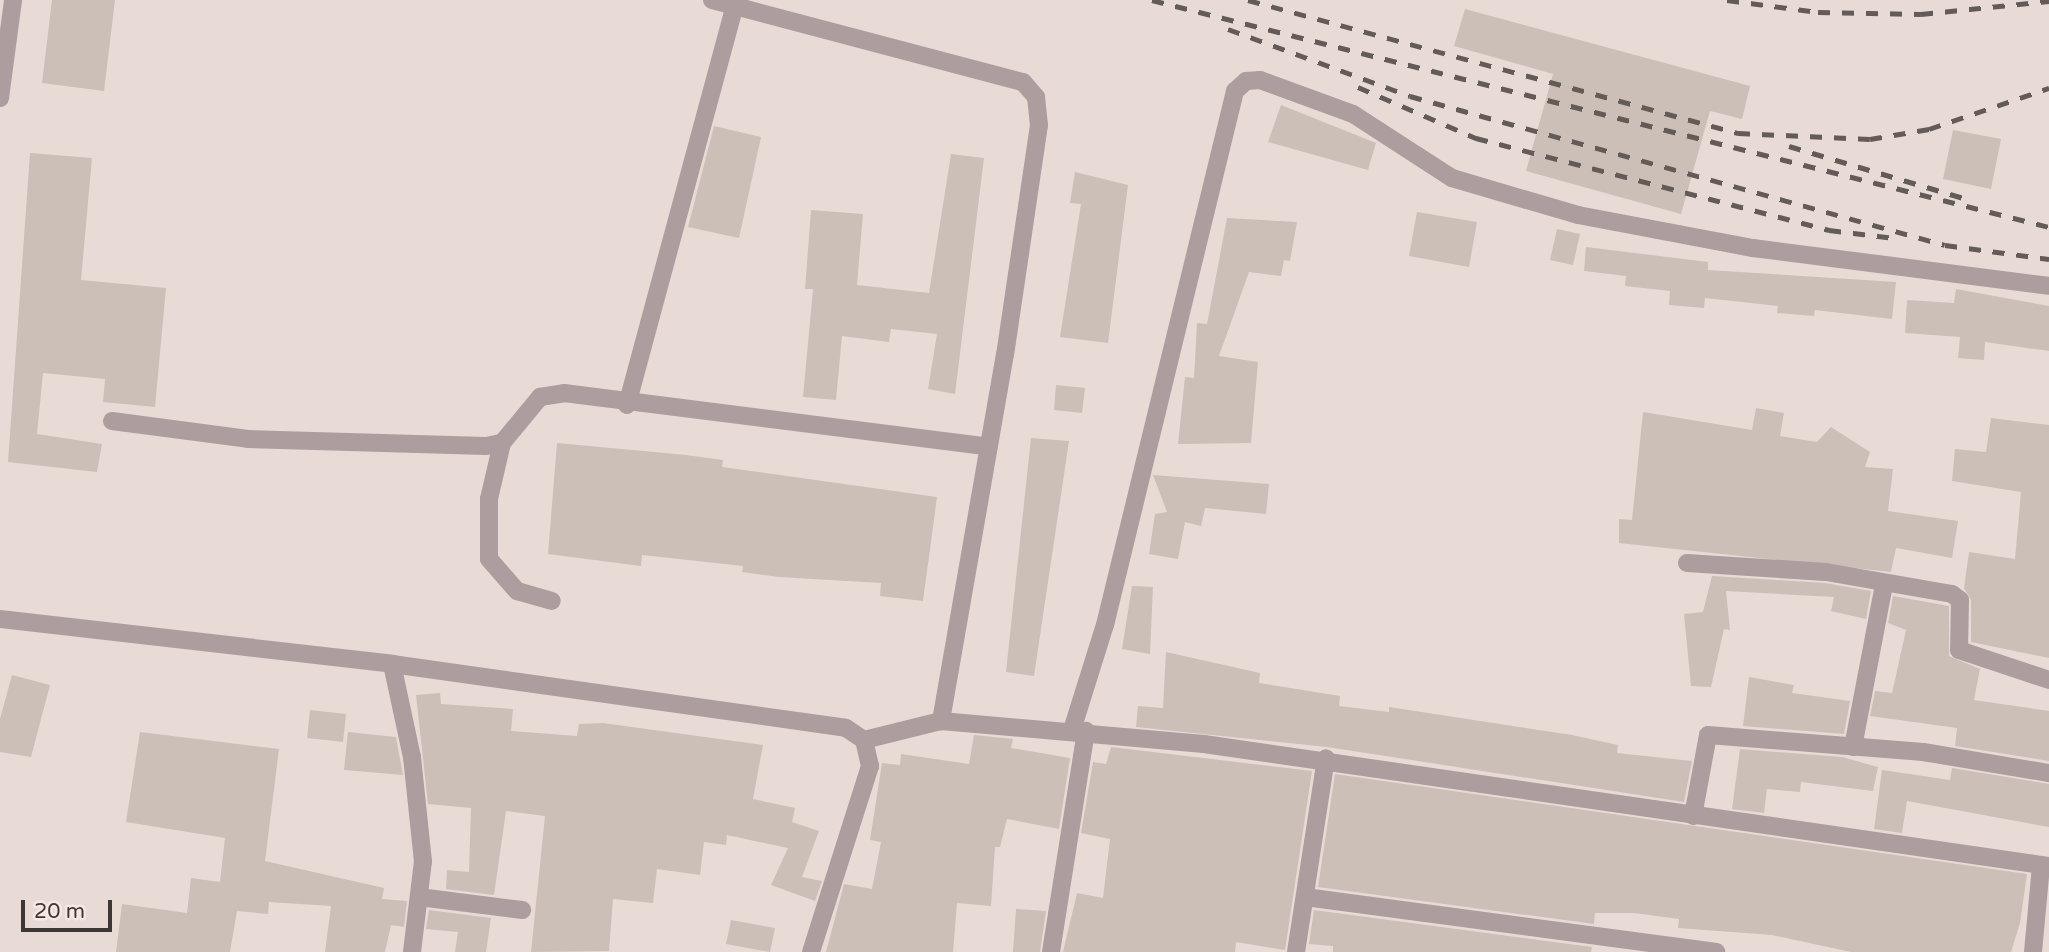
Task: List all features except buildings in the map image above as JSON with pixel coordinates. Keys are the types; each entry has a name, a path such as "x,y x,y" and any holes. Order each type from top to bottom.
{"street":[{"path":"0,98 13,0"},
{"path":"712,0 1023,82 1036,97 1039,125 989,447 941,720"},
{"path":"627,405 735,6"},
{"path":"1051,952 1079,731 1235,92 1246,81 1260,79 1353,114 1452,178 1566,212 1753,247 2049,286"},
{"path":"552,601 517,591 489,559 489,499 502,443 540,397 564,393 627,405 989,447"},
{"path":"112,421 248,439 502,443"},
{"path":"1687,563 1826,572 1952,594 1960,600 1959,650 2049,680"},
{"path":"1853,747 1884,584"},
{"path":"0,619 393,664 846,728 864,740 870,766 860,809 811,952"},
{"path":"393,664 412,757 423,861 412,952"},
{"path":"864,740 941,720 1079,731 1326,758 1693,816 2045,866 2033,952"},
{"path":"1693,816 1708,735 1853,747 2049,772"},
{"path":"1296,952 1326,758"},
{"path":"419,897 522,910"},
{"path":"1305,897 1716,952"}],"railway":[{"path":"1152,0 2049,227"},
{"path":"1248,0 1738,133 1870,139 1929,129 2049,88"},
{"path":"1727,0 1818,12 1921,14 2049,1"},
{"path":"1228,29 1410,96 1945,245 2049,259"},
{"path":"1358,87 1476,138 1829,230 1895,238"},
{"path":"1789,146 1970,200"}]}
